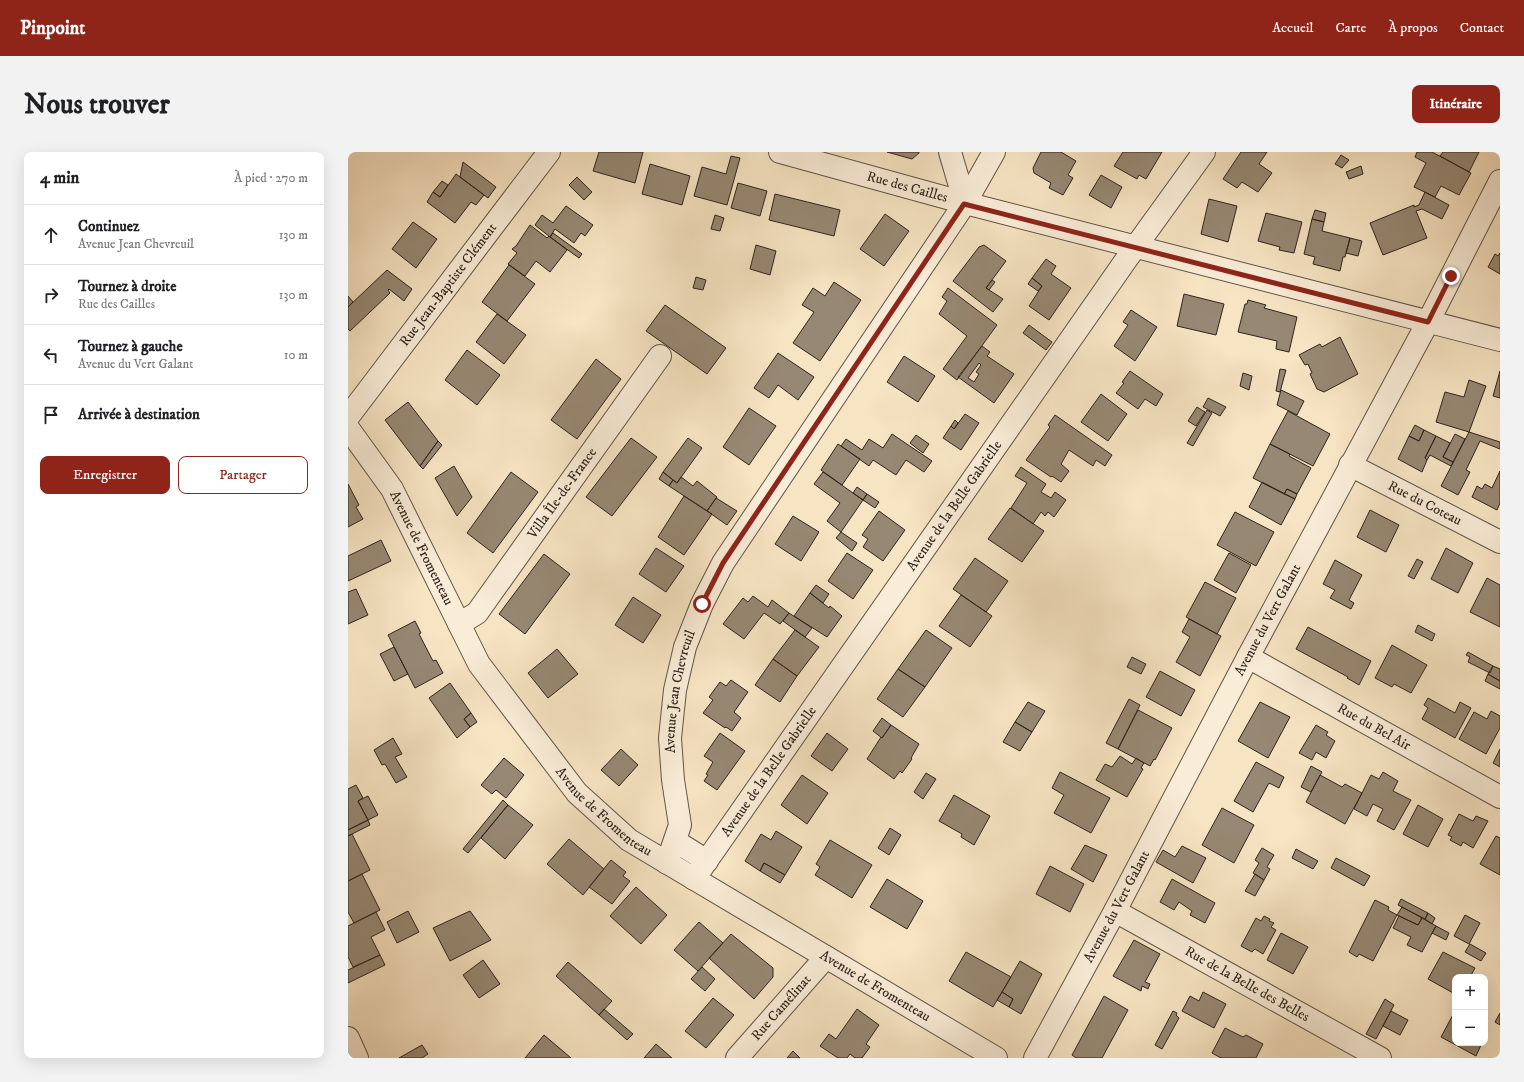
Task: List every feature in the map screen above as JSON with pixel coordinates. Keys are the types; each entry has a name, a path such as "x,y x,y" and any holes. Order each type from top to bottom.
{"street":[{"name":"Rue Jean-Baptiste Clément","path":"348,417 549,152"},
{"name":"Rue des Cailles","path":"780,152 964,204 1500,340"},
{"path":"950,152 964,204"},
{"name":"Avenue Jean Chevreuil","path":"667,863 680,825 673,780 670,738 675,690 685,647 702,604 723,563 964,204 994,152"},
{"name":"Avenue de la Belle Gabrielle","path":"694,879 1204,152"},
{"name":"Avenue du Vert Galant","path":"1035,1058 1350,465 1428,322 1500,182"},
{"name":"Villa Île-de-France","path":"459,624 477,613 660,356"},
{"name":"Avenue de Fromenteau","path":"348,428 392,489 479,664 577,793 629,840 996,1058"},
{"name":"Rue du Coteau","path":"1350,465 1500,542"},
{"name":"Rue du Bel Air","path":"1248,657 1500,797"},
{"path":"675,841 707,861"},
{"name":"Rue de la Belle des Belles","path":"1114,911 1380,1058"},
{"name":"Rue Camélinat","path":"737,1058 826,957"},
{"path":"348,1038 357,1058"}],"building":[{"path":"599,152 643,152 635,183 593,171"},
{"path":"887,152 919,152 919,153 912,159"},
{"path":"1041,152 1061,152 1076,161 1068,175 1073,178 1063,195 1049,188 1051,183 1034,173 1033,168"},
{"path":"1123,152 1162,152 1146,179 1139,175 1137,179 1114,166"},
{"path":"1241,152 1267,152 1259,164 1272,173 1258,192 1242,182 1237,188 1223,179"},
{"path":"1417,152 1432,152 1471,173 1459,195 1441,186 1435,197 1414,187 1426,163 1415,157"},
{"path":"1443,152 1479,152 1469,172 1440,156"},
{"path":"1341,155 1349,160 1342,168 1335,164"},
{"path":"731,156 740,158 727,205 694,196 702,167 726,174"},
{"path":"463,162 496,187 488,198 460,177"},
{"path":"650,164 690,176 682,205 642,194"},
{"path":"1361,166 1363,174 1349,179 1346,172"},
{"path":"456,174 484,195 476,205 471,202 455,223 427,202 433,192 440,197"},
{"path":"1101,175 1122,187 1111,208 1089,195"},
{"path":"577,177 592,192 584,200 569,185"},
{"path":"442,181 448,185 440,197 433,192"},
{"path":"738,183 767,191 760,216 731,208"},
{"path":"1425,192 1449,205 1442,219 1422,209 1416,211 1427,238 1383,255 1370,223 1414,205 1414,207 1419,205"},
{"path":"775,194 840,210 834,236 769,220"},
{"path":"1209,199 1237,206 1228,242 1201,234"},
{"path":"566,206 593,225 585,236 581,233 574,243 555,229 550,237 535,225 542,215 553,223"},
{"path":"1315,210 1326,213 1324,222 1312,219"},
{"path":"1266,213 1302,222 1294,253 1279,250 1280,247 1258,241"},
{"path":"885,214 909,231 884,266 860,249"},
{"path":"715,215 724,218 720,231 711,229"},
{"path":"1312,219 1324,222 1322,231 1350,238 1340,271 1313,264 1315,257 1304,254"},
{"path":"413,222 437,239 416,268 392,249"},
{"path":"530,225 547,238 549,236 567,250 550,272 536,261 525,276 508,264 517,253 512,249 516,246"},
{"path":"553,233 582,254 579,258 550,237"},
{"path":"1350,238 1362,241 1358,256 1346,253"},
{"path":"756,245 776,251 770,275 750,269"},
{"path":"984,245 1006,261 986,288 1003,299 993,312 953,281 979,247"},
{"path":"1500,253 1500,274 1488,267 1495,254 1498,256"},
{"path":"1046,259 1056,266 1051,274 1071,288 1049,320 1029,306 1042,286 1032,278"},
{"path":"509,265 535,284 507,321 482,302"},
{"path":"387,270 412,289 404,301 389,289 388,290 390,293 350,331 348,329 348,307"},
{"path":"696,277 706,280 703,290 693,288"},
{"path":"1032,278 1042,286 1038,291 1028,284"},
{"path":"992,280 995,282 989,290 986,288"},
{"path":"834,282 861,300 820,361 793,343 814,312 802,305 813,288 825,296"},
{"path":"948,288 997,325 957,380 943,369 967,336 939,314 947,301 942,297"},
{"path":"1184,294 1224,304 1216,335 1177,326"},
{"path":"348,296 353,302 348,307"},
{"path":"1248,300 1266,305 1264,308 1297,317 1289,352 1276,349 1277,341 1238,332 1245,304 1247,304"},
{"path":"665,305 726,348 707,374 646,331"},
{"path":"1131,310 1157,327 1135,361 1114,346 1128,325 1123,322"},
{"path":"497,314 526,335 504,364 476,342"},
{"path":"1029,325 1052,342 1046,350 1023,333"},
{"path":"1340,337 1358,374 1324,392 1317,389 1310,374 1312,373 1308,364 1305,365 1299,355 1320,344 1322,347"},
{"path":"982,346 990,352 987,356 1014,374 994,403 958,377","holes":["979,363 981,365 976,372 979,374 974,382 968,378"]},
{"path":"467,350 500,375 477,405 445,380"},
{"path":"778,353 814,377 798,400 778,385 769,398 754,388"},
{"path":"904,356 935,376 918,402 887,382"},
{"path":"596,359 621,379 577,439 551,420"},
{"path":"1280,369 1286,370 1280,392 1276,391"},
{"path":"1130,371 1163,394 1156,406 1145,399 1138,409 1116,393 1124,383 1122,382"},
{"path":"1500,371 1500,398 1493,396"},
{"path":"1243,373 1252,376 1249,390 1240,386"},
{"path":"1469,380 1486,386 1469,432 1436,422 1445,392 1464,397"},
{"path":"1281,390 1304,401 1297,415 1277,405"},
{"path":"1101,394 1127,414 1108,441 1081,422"},
{"path":"1208,398 1226,407 1220,416 1203,407"},
{"path":"408,402 438,441 420,466 385,420"},
{"path":"1197,407 1205,412 1196,426 1188,421"},
{"path":"749,408 776,426 749,465 723,447"},
{"path":"1207,410 1212,413 1193,446 1187,443"},
{"path":"1288,411 1330,434 1313,466 1270,444"},
{"path":"965,414 979,423 961,450 943,438 951,426 954,429"},
{"path":"1055,415 1112,455 1105,466 1096,460 1093,466 1069,450 1061,464 1069,471 1061,482 1026,460 1050,427 1048,425"},
{"path":"955,420 958,423 954,429 951,426"},
{"path":"1415,425 1424,430 1419,441 1409,436"},
{"path":"1424,430 1436,436 1425,458 1427,460 1422,472 1398,459 1409,436 1419,441"},
{"path":"1469,432 1500,442 1500,449 1480,441 1466,470 1470,472 1458,495 1441,486"},
{"path":"892,434 932,461 924,472 906,460 896,475 873,460 869,466 841,446 846,439 862,450 869,439 883,448"},
{"path":"1455,434 1465,439 1453,462 1443,457"},
{"path":"916,435 929,444 923,453 910,443"},
{"path":"1436,436 1450,443 1443,457 1453,462 1451,466 1430,455 1427,460 1425,458"},
{"path":"631,438 657,457 612,516 586,497"},
{"path":"688,438 702,448 677,483 663,472"},
{"path":"438,441 442,445 423,469 420,466"},
{"path":"838,444 860,459 842,485 821,470"},
{"path":"1270,444 1290,454 1289,456 1311,468 1297,494 1287,489 1284,494 1253,478"},
{"path":"454,466 472,497 457,516 435,478"},
{"path":"1021,467 1046,484 1041,492 1051,498 1055,492 1066,500 1054,517 1048,512 1045,516 1041,512 1033,524 1011,508 1027,483 1015,476"},
{"path":"1500,471 1500,503 1497,510 1472,497 1477,486 1482,489 1485,484 1492,488"},
{"path":"511,472 538,492 493,553 467,533"},
{"path":"663,472 673,480 669,486 659,479"},
{"path":"823,472 863,500 841,532 827,521 840,503 814,484"},
{"path":"681,477 693,486 697,481 717,497 707,511 669,486 673,480 677,483"},
{"path":"1262,482 1295,499 1281,525 1249,507"},
{"path":"348,484 359,505 356,507 363,519 348,527"},
{"path":"857,487 867,494 863,500 853,493"},
{"path":"1287,489 1297,494 1295,499 1284,494"},
{"path":"867,494 879,502 875,508 863,500"},
{"path":"684,496 712,514 684,555 658,537"},
{"path":"716,498 737,511 727,525 707,511"},
{"path":"1010,508 1044,531 1022,562 988,539"},
{"path":"1370,510 1399,525 1386,552 1357,537"},
{"path":"879,511 905,530 883,561 863,547 868,539 862,535"},
{"path":"1235,512 1274,532 1256,566 1217,545"},
{"path":"793,516 819,532 801,561 775,544"},
{"path":"841,532 857,543 852,551 836,538"},
{"path":"381,540 391,561 348,581 348,556"},
{"path":"656,548 684,566 666,592 639,574"},
{"path":"1446,548 1473,563 1458,593 1431,579"},
{"path":"847,553 873,570 853,599 828,581"},
{"path":"1229,553 1251,565 1236,593 1214,580"},
{"path":"544,554 570,574 525,634 499,614"},
{"path":"975,558 1008,581 986,612 953,589"},
{"path":"1417,559 1423,562 1414,579 1408,576"},
{"path":"1335,560 1362,575 1349,600 1354,603 1351,609 1330,598 1335,590 1323,584"},
{"path":"1487,578 1500,585 1500,627 1470,612"},
{"path":"1205,582 1236,598 1217,634 1186,617"},
{"path":"816,585 829,594 823,603 810,593"},
{"path":"356,589 368,615 348,624 348,592"},
{"path":"810,593 842,616 827,637 794,616"},
{"path":"961,595 992,616 970,647 939,626"},
{"path":"753,596 768,607 772,600 789,613 780,624 764,613 744,639 723,624 743,598 748,602"},
{"path":"633,597 661,615 643,643 615,625"},
{"path":"789,613 812,628 805,637 783,621"},
{"path":"1189,619 1221,636 1200,676 1176,662 1190,637 1182,632"},
{"path":"415,621 421,633 419,634 433,661 436,660 443,673 415,688 388,635"},
{"path":"1418,625 1435,634 1432,641 1415,632"},
{"path":"1308,627 1371,661 1359,685 1347,678 1348,677 1296,649"},
{"path":"795,630 819,647 797,676 773,659"},
{"path":"926,630 952,648 925,687 898,669"},
{"path":"1392,645 1427,665 1411,693 1394,684 1392,687 1375,678"},
{"path":"394,647 408,674 394,681 380,654"},
{"path":"557,649 578,674 548,698 528,673"},
{"path":"1468,652 1493,666 1490,673 1468,662 1470,657 1466,655"},
{"path":"1132,657 1146,664 1141,674 1127,667"},
{"path":"773,659 797,676 780,702 755,685"},
{"path":"1493,666 1500,669 1500,681 1488,674"},
{"path":"898,669 925,687 903,717 877,699"},
{"path":"1160,671 1195,690 1181,716 1146,697"},
{"path":"1488,674 1500,681 1500,689 1485,681"},
{"path":"731,680 748,692 734,712 741,718 732,731 703,713 713,700 709,697 720,682 726,686"},
{"path":"450,683 471,713 464,719 470,727 457,738 429,698"},
{"path":"1428,698 1455,713 1460,702 1471,708 1455,738 1422,719 1428,708 1424,705"},
{"path":"1129,699 1140,705 1118,749 1106,743"},
{"path":"1028,702 1045,711 1032,732 1015,722"},
{"path":"1260,702 1290,717 1268,758 1238,741"},
{"path":"1138,710 1172,728 1155,760 1154,759 1150,766 1118,749"},
{"path":"1491,711 1500,716 1500,728 1486,754 1459,739 1474,712 1487,719"},
{"path":"471,713 477,722 470,727 464,719"},
{"path":"882,718 891,725 882,738 873,731"},
{"path":"1015,722 1032,732 1020,751 1003,742"},
{"path":"891,725 919,744 911,758 912,759 902,773 900,771 894,779 867,759 881,737 882,738"},
{"path":"1316,725 1328,732 1326,735 1335,741 1326,758 1316,752 1312,760 1299,753"},
{"path":"720,733 745,751 717,790 704,781 713,762 704,756"},
{"path":"827,733 848,749 832,771 811,756"},
{"path":"393,738 402,754 395,757 407,777 396,783 385,764 382,765 374,750"},
{"path":"621,749 638,765 619,786 601,770"},
{"path":"1500,749 1500,767 1493,763"},
{"path":"1120,756 1132,764 1136,758 1144,763 1141,768 1143,769 1127,797 1096,780 1105,764 1112,767"},
{"path":"504,758 524,775 506,798 496,790 492,794 481,785"},
{"path":"1256,762 1284,777 1279,788 1269,783 1253,812 1234,801"},
{"path":"1311,766 1322,772 1311,792 1301,787"},
{"path":"1060,772 1110,798 1091,833 1054,813 1064,795 1052,788"},
{"path":"1383,772 1398,781 1393,791 1411,800 1394,830 1377,821 1383,809 1373,804 1367,816 1354,809 1371,775 1379,779"},
{"path":"926,773 936,779 923,799 914,792"},
{"path":"802,775 828,793 807,824 781,805"},
{"path":"1320,775 1342,787 1345,784 1362,793 1345,824 1306,802"},
{"path":"356,785 363,798 358,801 368,820 348,830 348,789"},
{"path":"954,795 990,816 974,845 961,837 962,834 939,821"},
{"path":"368,796 378,815 368,820 358,801"},
{"path":"503,800 508,805 468,853 463,849"},
{"path":"508,805 533,825 505,859 481,838"},
{"path":"1418,805 1443,819 1428,847 1403,834"},
{"path":"1222,808 1254,825 1234,863 1202,845"},
{"path":"1459,814 1473,821 1476,816 1488,821 1473,848 1463,842 1461,846 1450,840 1452,837 1448,835"},
{"path":"368,820 370,825 348,836 348,830"},
{"path":"890,828 901,835 889,855 878,848"},
{"path":"776,831 802,847 785,875 764,863 760,871 745,861 761,834 771,840"},
{"path":"352,834 370,870 348,881 348,836"},
{"path":"1496,836 1500,838 1500,875 1480,864"},
{"path":"569,839 604,869 583,895 547,864"},
{"path":"830,840 872,865 852,898 815,875 820,867 816,864"},
{"path":"1085,845 1107,855 1093,882 1071,869"},
{"path":"1182,846 1206,858 1193,883 1156,862 1163,850 1175,857"},
{"path":"1262,848 1274,855 1267,867 1270,869 1264,880 1253,873 1259,863 1255,860"},
{"path":"1296,849 1318,861 1313,869 1292,858"},
{"path":"1336,858 1370,876 1364,886 1331,868"},
{"path":"611,860 626,872 623,876 630,881 612,904 589,887"},
{"path":"764,863 785,875 780,883 760,871"},
{"path":"1050,866 1084,884 1070,912 1036,894"},
{"path":"362,874 380,910 354,923 348,912 348,881"},
{"path":"1255,874 1264,880 1255,896 1245,891"},
{"path":"887,879 923,901 907,929 870,907"},
{"path":"1172,879 1215,903 1205,923 1190,915 1192,911 1179,902 1174,910 1160,902"},
{"path":"636,887 667,915 641,944 610,916"},
{"path":"1401,899 1428,913 1425,919 1398,905"},
{"path":"1375,900 1389,907 1388,910 1397,915 1373,961 1359,954 1357,957 1349,952"},
{"path":"1402,907 1422,918 1418,925 1397,915"},
{"path":"408,911 419,932 397,943 387,922"},
{"path":"470,911 491,940 450,961 433,928"},
{"path":"376,912 385,930 371,937 380,955 353,967 348,957 348,926"},
{"path":"1428,913 1435,918 1432,924 1425,919"},
{"path":"1465,915 1480,923 1469,944 1454,936"},
{"path":"1264,916 1270,919 1269,921 1274,923 1271,927 1276,930 1263,954 1255,949 1252,952 1241,946 1256,918 1261,921"},
{"path":"1399,916 1418,925 1422,918 1436,926 1422,952 1407,945 1411,937 1393,928"},
{"path":"699,922 723,943 698,971 674,950"},
{"path":"1436,926 1449,933 1446,940 1432,933"},
{"path":"1281,933 1308,947 1293,974 1267,960"},
{"path":"731,934 773,968 773,977 754,999 709,958"},
{"path":"1134,940 1160,954 1145,982 1150,984 1148,989 1142,986 1141,991 1113,976"},
{"path":"1470,944 1486,953 1481,961 1465,952"},
{"path":"966,952 1011,977 993,1007 949,981"},
{"path":"1443,952 1475,968 1472,974 1452,974 1452,992 1428,979"},
{"path":"380,955 385,965 348,983 348,970"},
{"path":"483,960 500,984 479,998 463,975"},
{"path":"1020,961 1042,974 1021,1014 1009,1007 1013,999 1002,992"},
{"path":"568,962 612,1001 599,1015 556,976"},
{"path":"702,967 715,979 705,991 691,979"},
{"path":"1002,992 1013,999 1009,1007 997,1000"},
{"path":"1203,992 1226,1004 1214,1028 1182,1011 1190,996 1199,1001"},
{"path":"1104,996 1128,1010 1102,1058 1076,1058 1072,1055"},
{"path":"713,998 734,1015 706,1048 685,1031"},
{"path":"1385,999 1394,1005 1376,1039 1366,1034"},
{"path":"604,1009 633,1034 627,1040 599,1015"},
{"path":"857,1009 879,1025 866,1044 870,1047 862,1058 855,1058 850,1054 847,1058 838,1058 820,1046 829,1034 836,1039"},
{"path":"1173,1011 1177,1013 1176,1015 1179,1018 1162,1049 1155,1045"},
{"path":"1391,1011 1408,1020 1400,1035 1383,1026"},
{"path":"1500,1013 1500,1025 1495,1022"},
{"path":"1452,1017 1452,1043 1441,1037"},
{"path":"1225,1028 1243,1037 1246,1035 1263,1044 1256,1058 1221,1058 1212,1053"},
{"path":"544,1035 571,1058 525,1058"},
{"path":"656,1044 672,1058 644,1058"},
{"path":"422,1045 428,1054 422,1058 399,1058"},
{"path":"1458,1046 1481,1046 1476,1056"},
{"path":"793,1051 800,1058 787,1058"}],"route":[{"path":"702,604 723,563 964,204 1428,322 1451,276"}]}
